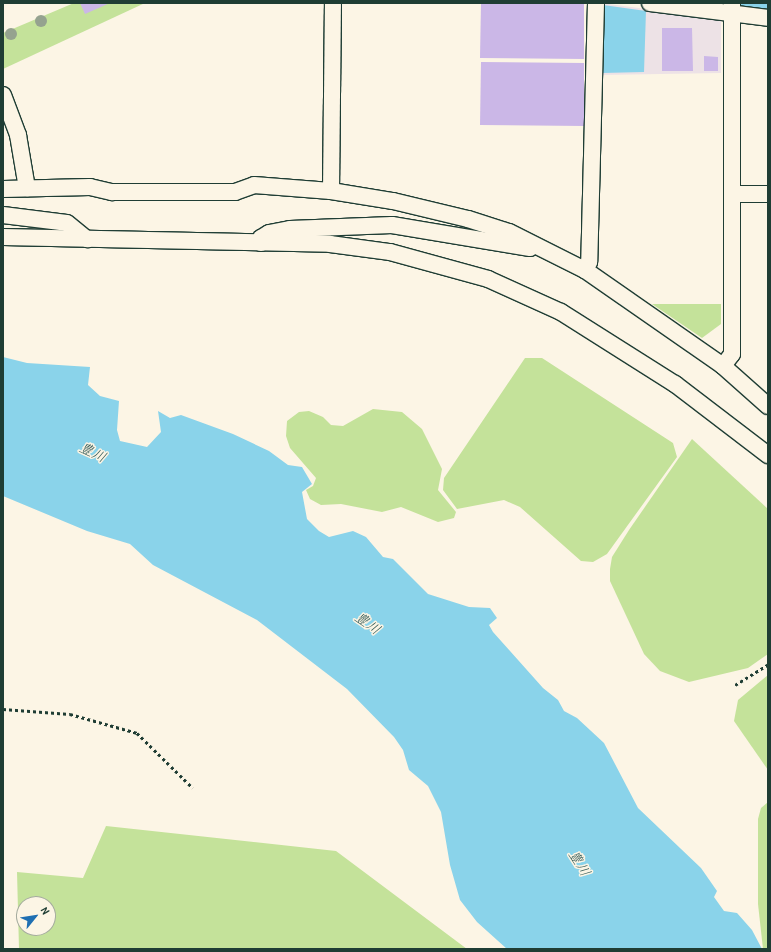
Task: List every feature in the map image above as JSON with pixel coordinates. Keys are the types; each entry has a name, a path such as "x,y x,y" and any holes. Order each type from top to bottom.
{"street":[{"path":"331,191 333,3"},
{"path":"585,270 589,262 596,3"},
{"path":"650,3 732,10 768,18"},
{"path":"723,366 732,354 734,194 732,10"},
{"path":"3,95 18,135 27,188"},
{"path":"3,189 27,188 36,190 90,187 112,192 235,192 254,185 331,191 393,201 468,219 541,246 585,270 723,366 768,406"},
{"path":"734,194 768,194"},
{"path":"3,215 67,223 87,239"},
{"path":"261,243 261,238 269,232 290,229 392,225 533,249 541,246"},
{"path":"3,237 330,244 390,252 488,279 561,312 675,384 768,454"}],"path":[{"path":"735,685 768,664"},
{"path":"3,709 70,714 137,733 193,788"}],"shaded area":[{"path":"601,3 721,19 721,73 600,75"}],"green space":[{"path":"74,3 145,3 3,69 3,33"},
{"path":"652,304 721,304 721,324 702,338"},
{"path":"525,358 542,358 673,443 677,457 607,554 593,562 581,561 520,507 504,500 457,509 443,490 444,478"},
{"path":"373,409 402,412 422,429 442,469 438,490 456,512 454,518 438,522 401,507 382,512 341,504 321,505 310,499 306,490 313,486 316,478 290,448 286,436 287,421 299,412 309,411 323,417 331,425 343,426"},
{"path":"692,439 768,509 768,654 748,668 689,682 660,671 644,654 610,581 610,569 612,557 629,530"},
{"path":"768,675 768,770 734,721 738,700"},
{"path":"768,802 768,949 763,949 758,904 758,819 761,808"},
{"path":"106,826 336,851 467,949 19,949 19,936 56,936 56,896 18,896 17,872 83,878"}],"water":[{"path":"603,5 646,11 644,72 602,73"},
{"name":"豊川","path":"3,357 27,363 90,367 88,385 100,396 119,401 117,430 120,441 147,447 161,432 158,411 170,418 181,415 233,434 269,451 288,465 302,467 312,484 302,492 307,519 319,531 329,537 353,531 366,537 383,557 393,559 428,594 469,607 490,608 497,618 489,625 493,632 543,688 558,700 564,711 577,718 604,743 638,808 701,868 717,891 714,897 724,911 737,913 752,930 762,949 507,949 477,922 460,900 450,865 441,812 428,786 409,770 403,750 394,737 347,689 257,620 153,565 130,544 87,531 3,496"}],"building":[{"path":"80,3 110,3 85,14"},
{"path":"481,3 584,3 584,59 480,58"},
{"path":"662,28 692,28 693,71 662,71"},
{"path":"704,56 718,57 718,71 704,71"},
{"path":"481,62 584,63 584,126 480,125"}],"waterway":[{"path":"720,3 768,10"}]}
